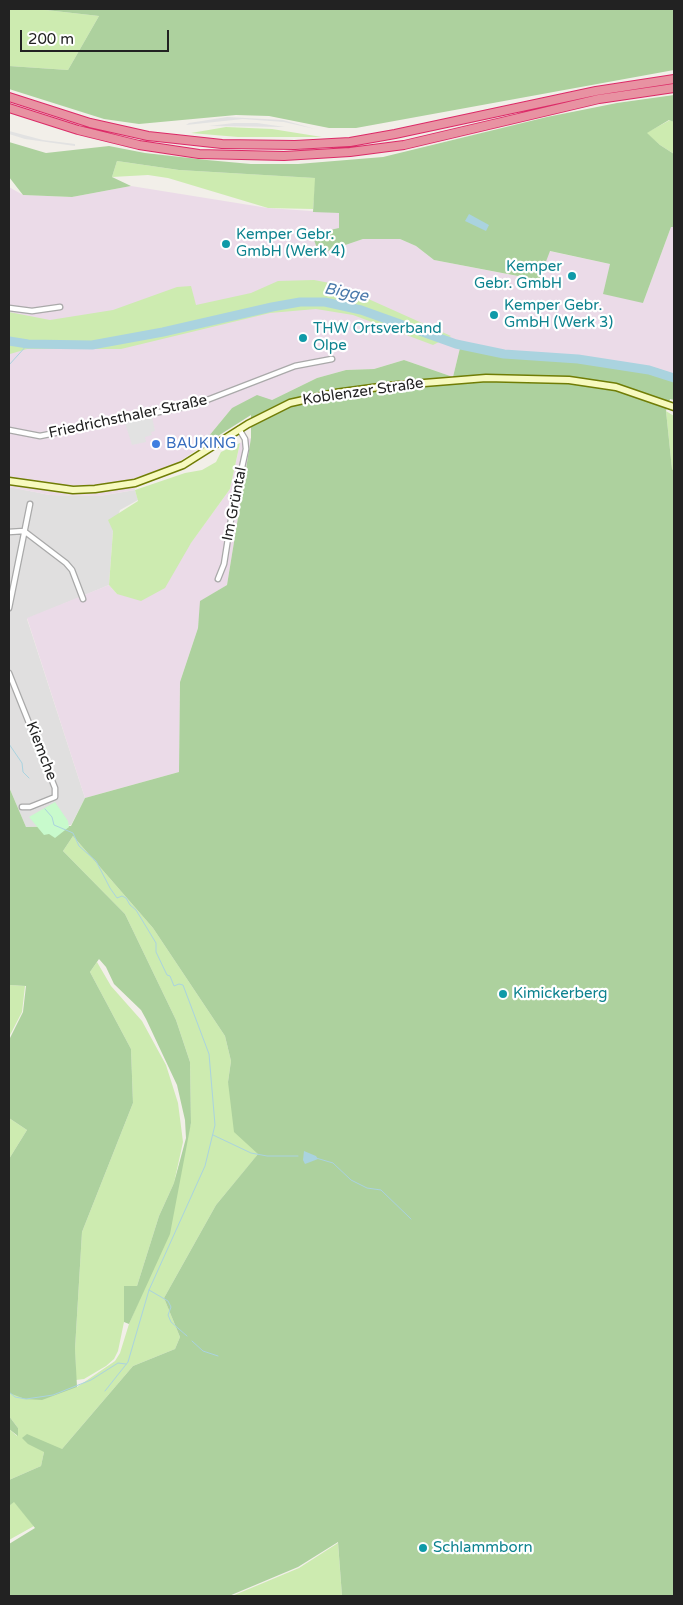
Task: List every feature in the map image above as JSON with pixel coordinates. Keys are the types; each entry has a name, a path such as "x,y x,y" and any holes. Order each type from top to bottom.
{"highway":[{"path":"9,97 90,123 148,136 222,144 295,145 350,142 596,90 674,79"},
{"path":"9,108 78,130 138,145 199,154 284,156 350,152 404,145 599,100 674,88"}],"main road":[{"name":"Koblenzer Straße","path":"9,481 79,490 135,483 183,465 239,429 290,403 309,398 387,386 486,378 554,379 596,383 639,393 674,406"}],"street":[{"path":"9,308 32,311 60,307"},
{"name":"Friedrichsthaler Straße","path":"9,430 40,436 194,405 295,366 332,358"},
{"name":"Im Grüntal","path":"218,579 224,564 232,513 246,449 245,439 239,429"},
{"path":"9,608 30,504"},
{"path":"9,532 24,531 66,563 72,570 83,599"},
{"name":"Kiemche","path":"9,673 55,788 55,797 30,807 22,807"}],"shaded area":[{"path":"227,117 283,120 315,129 284,122 243,119 186,125"},
{"path":"257,123 285,127 209,126"},
{"path":"9,131 43,140 75,144 75,146 25,139 9,134"},
{"path":"131,186 268,208 339,213 339,228 319,254 363,239 400,239 416,246 434,260 538,280 549,251 610,264 643,303 671,227 674,227 674,374 656,368 460,348 453,377 404,360 374,369 346,370 317,378 272,400 232,408 199,448 179,462 133,479 135,490 99,496 50,495 9,487 9,187 23,195 72,197"},
{"path":"152,417 155,431 151,432 152,435 145,437 146,442 132,445 125,423"},
{"path":"251,438 227,585 201,601 198,628 180,682 179,772 85,798 27,618 109,585 117,594 190,544 230,489 240,443"},
{"path":"9,487 50,495 99,496 135,490 138,500 120,510 113,531 109,585 27,619 85,798 71,825 26,827 9,787"}],"green space":[{"path":"9,9 37,9 99,16 68,70 9,66"},
{"path":"37,9 674,9 674,70 356,128 329,128 269,116 236,115 139,124 104,119 9,89 9,66 68,70 99,16"},
{"path":"674,95 674,122 669,120 647,133 674,154 674,227 671,227 643,303 603,294 610,264 550,251 539,280 434,260 416,246 400,239 363,239 319,254 312,234 339,228 339,213 313,212 315,178 179,170 117,161 112,177 131,186 72,197 23,195 9,177 9,142 46,153 109,146 145,153 207,160 251,164 298,164 383,157 547,117 617,103"},
{"path":"670,120 674,122 674,154 646,133"},
{"path":"226,127 272,129 322,137 238,137 191,133"},
{"path":"117,161 179,170 316,178 313,209 268,208 168,178 148,175 112,177"},
{"path":"314,280 335,284 451,336 433,345 353,315 316,309 270,313 121,349 27,349 10,354 9,358 9,312 50,320 113,310 177,287 191,286 196,305 251,293 278,281"},
{"path":"460,348 656,368 674,374 674,400 670,399 666,411 672,469 674,471 674,1596 342,1596 338,1542 298,1567 229,1596 9,1596 9,1544 35,1528 14,1502 9,1506 9,1480 41,1466 44,1452 28,1444 22,1438 27,1434 62,1449 133,1366 175,1349 180,1337 164,1298 216,1205 258,1154 234,1132 228,1082 231,1061 225,1036 153,928 73,836 63,851 125,914 176,1020 190,1062 191,1123 170,1234 129,1324 124,1322 124,1286 137,1286 159,1216 174,1183 186,1138 185,1120 177,1085 146,1019 141,1010 114,984 106,967 99,959 90,972 131,1049 133,1103 82,1232 75,1349 77,1387 42,1400 25,1399 9,1393 9,1159 27,1130 9,1118 9,1040 23,1012 26,986 9,985 9,787 26,827 71,826 85,798 179,772 180,682 198,628 200,601 227,585 251,438 251,415 199,448 232,408 257,395 272,400 317,378 346,370 374,369 404,360 453,377"},
{"path":"666,411 674,416 674,471 672,469"},
{"path":"240,443 230,489 191,543 165,588 141,601 117,594 109,585 113,531 108,520 138,501 135,490 185,473 202,470 216,462 221,452"},
{"path":"55,802 68,821 69,827 55,838 49,834 44,835 29,817"},
{"path":"73,836 153,928 225,1036 231,1061 228,1082 259,1153 216,1205 164,1298 180,1337 175,1349 133,1366 62,1449 44,1452 41,1466 9,1480 9,1429 17,1436 18,1428 9,1416 9,1393 77,1387 115,1361 120,1353 129,1324 144,1289 191,1123 190,1062 176,1020 125,914 63,851"},
{"path":"97,962 111,986 142,1021 166,1065 178,1103 183,1142 174,1183 159,1216 137,1286 124,1286 124,1322 118,1351 114,1359 106,1366 84,1379 76,1380 75,1349 82,1232 133,1103 131,1049 90,972"},
{"path":"9,985 25,986 22,1012 9,1037"},
{"path":"9,1118 27,1130 9,1159"},
{"path":"9,1416 18,1428 18,1436 9,1429"},
{"path":"14,1501 34,1526 9,1540 9,1506"},
{"path":"338,1543 342,1596 232,1596 299,1568"}],"water":[{"path":"469,214 489,225 486,231 465,221"},
{"path":"304,1151 316,1156 318,1159 305,1164 303,1160"}],"waterway":[{"name":"Bigge","path":"9,341 28,344 92,345 163,332 272,307 300,302 325,302 361,310 456,344 504,354 578,359 649,370 674,378"},
{"path":"9,365 28,344"},
{"path":"9,744 22,763 23,772 29,778"},
{"path":"45,809 52,817 54,825 73,833 79,846 96,861 117,898 122,896 126,898 136,910 156,943 156,952 167,975 170,976 174,986 183,985 209,1054 215,1125 205,1166 149,1290 128,1362 105,1391"},
{"path":"213,1135 251,1153 267,1156 298,1156"},
{"path":"316,1158 333,1163 351,1180 367,1188 381,1190 411,1219"},
{"path":"149,1290 168,1301 171,1307 168,1315 171,1322 187,1336"},
{"path":"192,1341 203,1351 218,1356"},
{"path":"9,1392 15,1397 26,1399 53,1395 91,1380 118,1363 126,1364"}],"place":[{"name":"Kemper Gebr. GmbH (Werk 4)","path":"226,244"},
{"name":"Kemper Gebr. GmbH","path":"572,276"},
{"name":"Kemper Gebr. GmbH (Werk 3)","path":"494,315"},
{"name":"THW Ortsverband Olpe","path":"303,338"},
{"name":"BAUKING","path":"156,444"},
{"name":"Kimickerberg","path":"503,994"},
{"name":"Schlammborn","path":"423,1548"}]}
